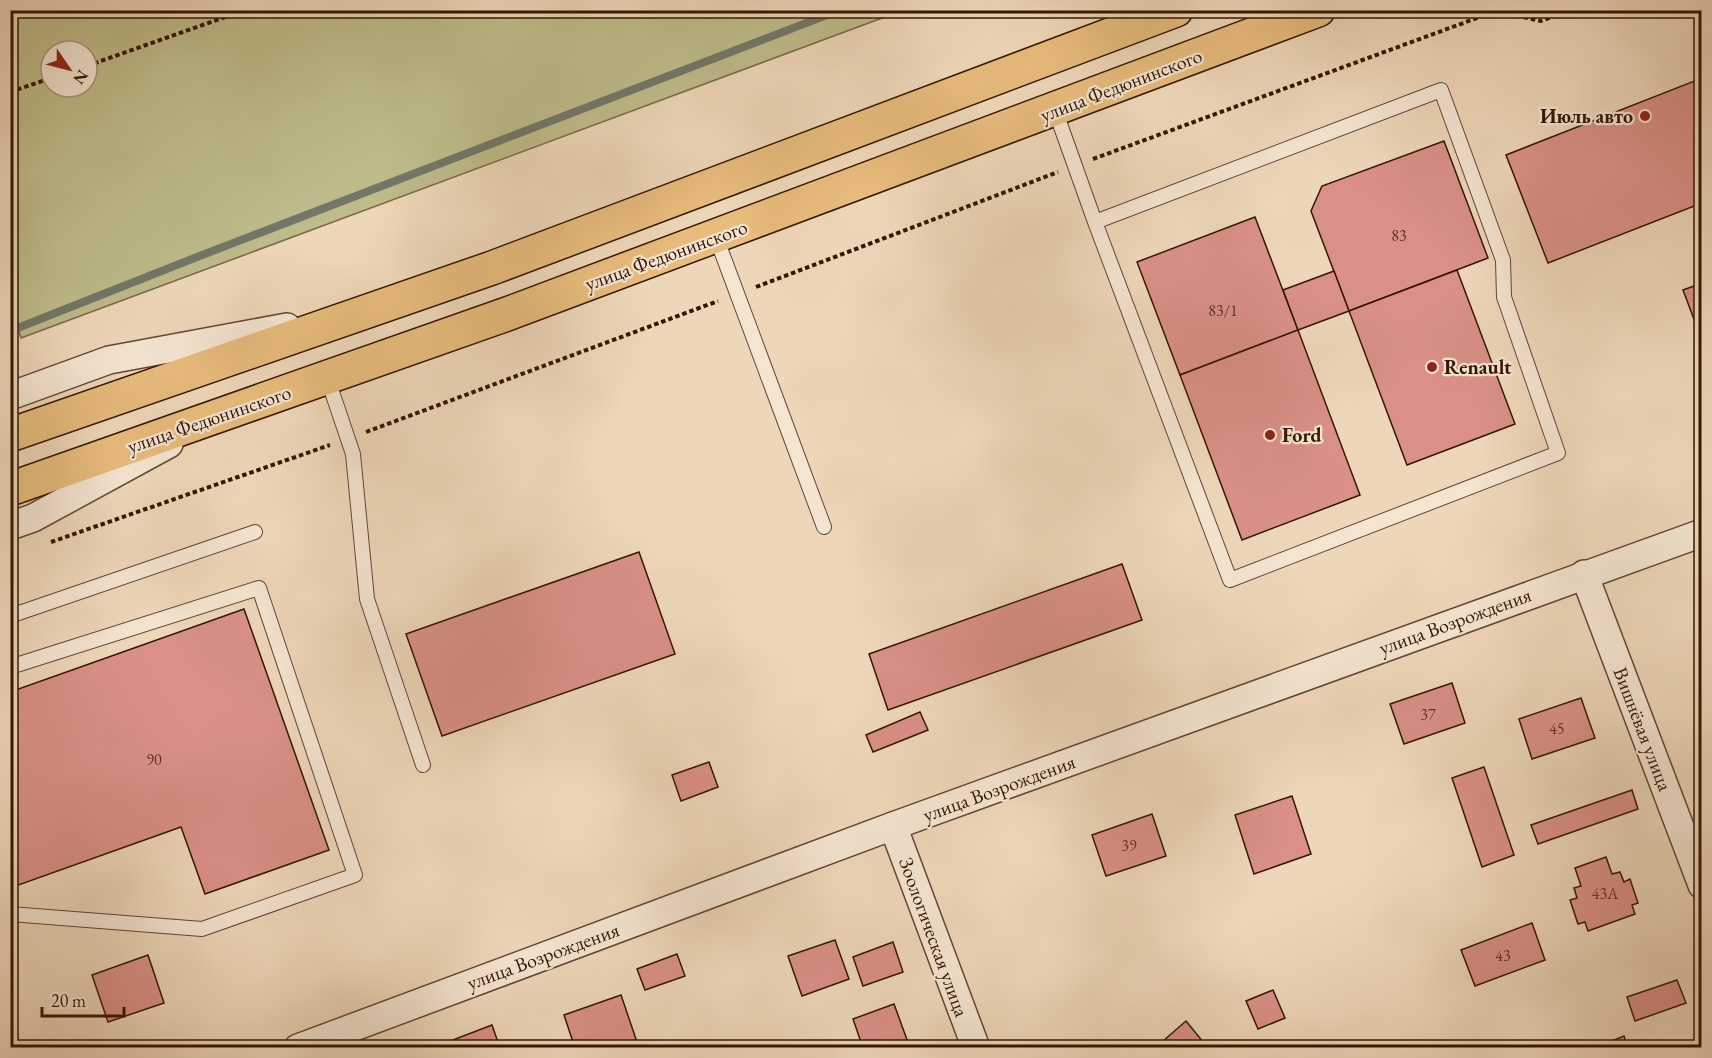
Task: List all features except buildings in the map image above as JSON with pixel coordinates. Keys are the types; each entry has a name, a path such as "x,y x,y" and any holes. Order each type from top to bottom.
{"highway":[{"path":"10,435 492,268 1176,10"},
{"name":"улица Федюнинского","path":"10,489 507,314 1318,10"}],"street":[{"path":"10,396 109,360 359,314"},
{"path":"10,526 33,519 225,414"},
{"name":"улица Возрождения","path":"309,1046 893,826 1701,533"},
{"name":"Вишнёвая улица","path":"1584,574 1701,885"},
{"name":"Зоологическая улица","path":"893,826 976,1047"}],"lane":[{"path":"1055,110 1095,222 1230,580 1558,453 1504,297 1503,260 1441,90 1095,222"},
{"path":"716,237 824,527"},
{"path":"327,377 348,439 354,467 367,599 423,765"},
{"path":"10,615 255,532"},
{"path":"10,667 259,588 355,875 202,929 10,914"}],"path":[{"path":"99,62 245,10"},
{"path":"44,544 348,439 1496,10 1541,21 1570,10"},
{"path":"10,92 39,82"}],"shaded area":[{"path":"11,10 901,11 21,338 10,304"}],"waterway":[{"path":"10,331 840,10"}],"place":[{"name":"Июль авто","path":"1645,116"},
{"name":"Renault","path":"1432,367"},
{"name":"Ford","path":"1270,435"}]}
